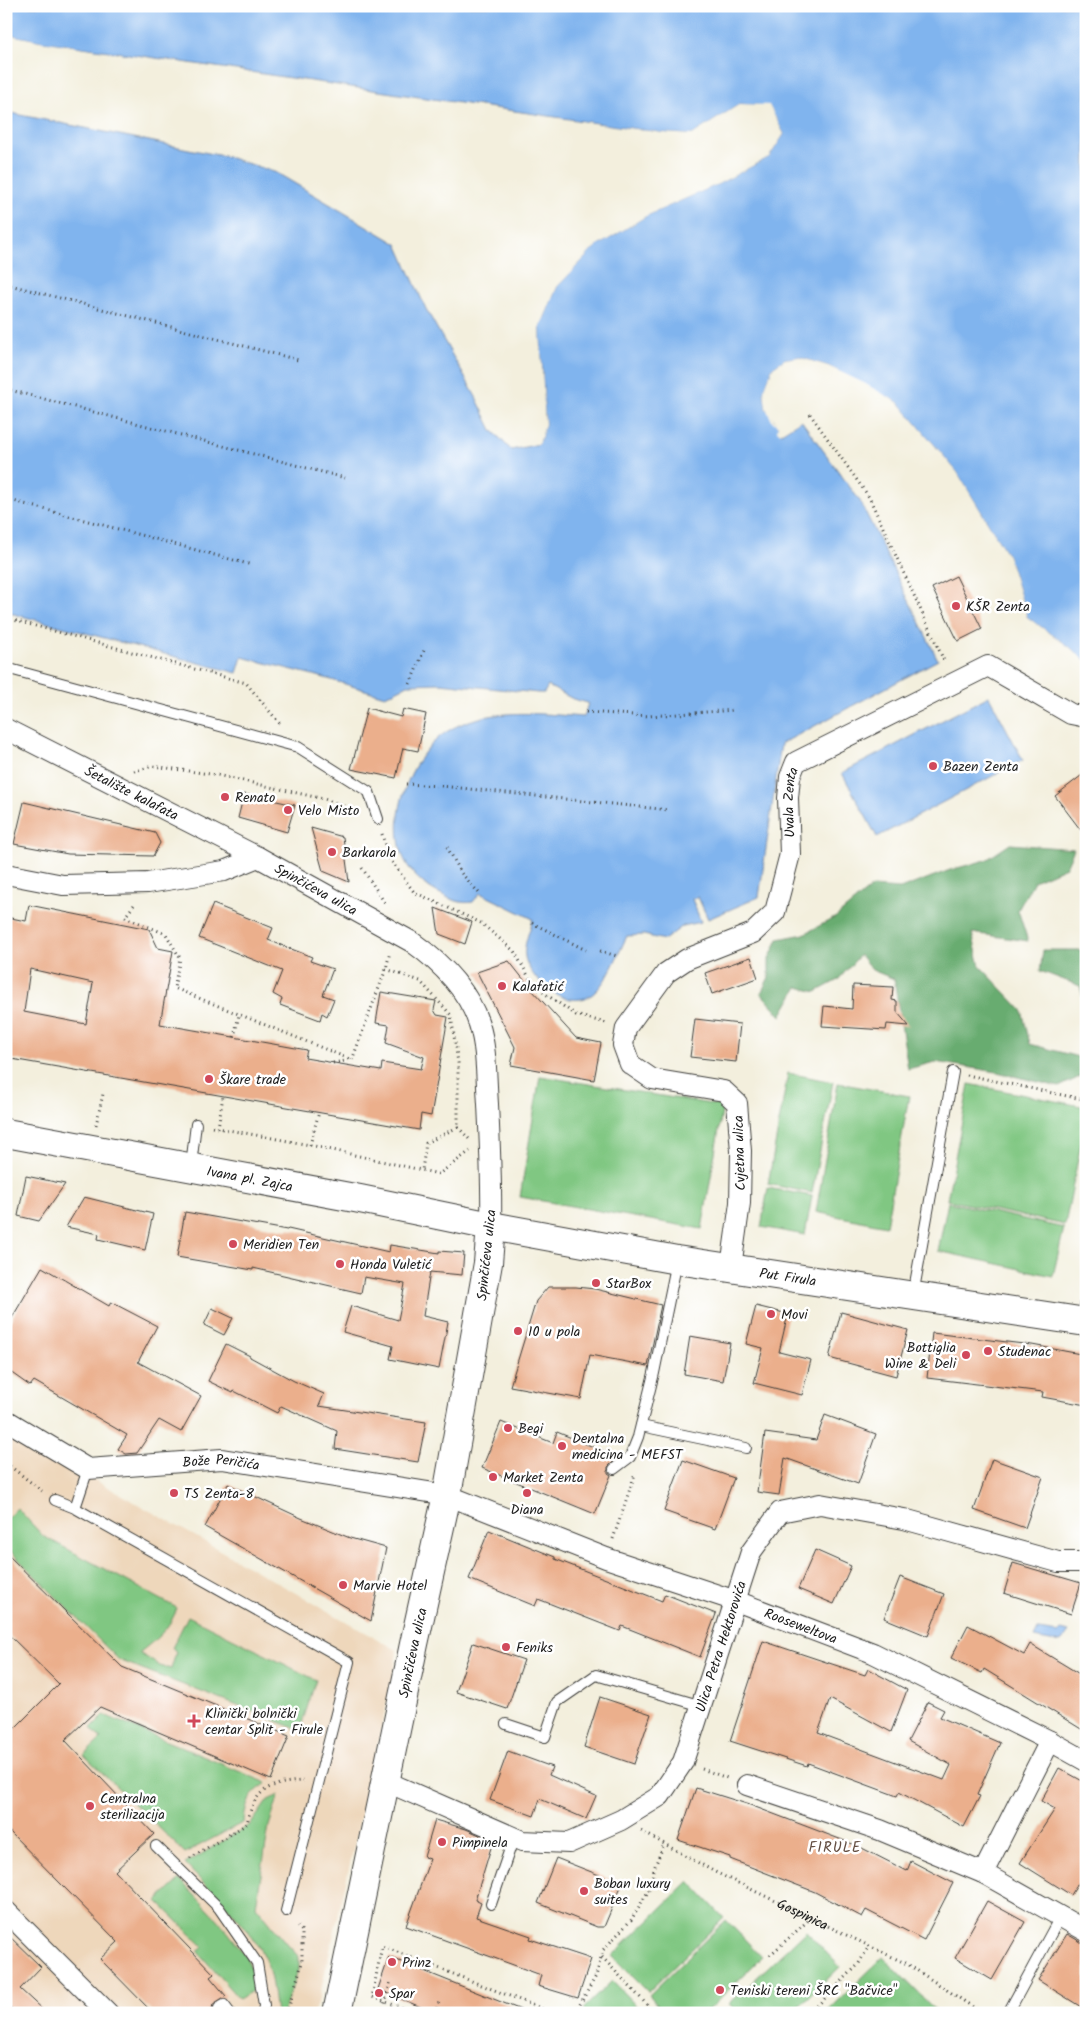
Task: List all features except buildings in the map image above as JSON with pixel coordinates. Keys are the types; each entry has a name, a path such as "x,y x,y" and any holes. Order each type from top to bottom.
{"street":[{"name":"Uvala Zenta","path":"626,1028 666,973 687,959 753,933 775,912 790,854 788,798 790,777 796,762 988,666 1071,714 1086,717"},
{"name":"Šetalište kalafata","path":"6,729 258,857"},
{"name":"Spinčićeva ulica","path":"6,874 63,885 148,883 224,871 258,857 412,942 435,959 465,995 478,1023 485,1052 492,1194 488,1263 447,1496 337,2013"},
{"name":"Cvjetna ulica","path":"626,1028 623,1045 630,1064 652,1079 724,1091 737,1103 740,1151 740,1203 731,1267"},
{"name":"Ivana pl. Zajca","path":"6,1133 360,1199 491,1226"},
{"name":"Put Firula","path":"491,1226 677,1260 913,1296 1084,1315"},
{"path":"6,1420 88,1468"},
{"name":"Bože Peričića","path":"88,1468 222,1459 447,1496"},
{"name":"Rooseweltova","path":"447,1496 606,1558 736,1601 873,1653 1050,1741 1086,1761"},
{"name":"Ulica Petra Hektorovića","path":"385,1781 522,1841 569,1843 622,1820 660,1796 684,1762 751,1552 780,1512 820,1504 904,1519 1058,1562 1086,1562"},
{"path":"983,1873 1050,1741"},
{"path":"747,1785 880,1830 983,1873 1086,1931"},
{"path":"6,1911 108,2013"}],"lane":[{"path":"6,668 298,747 369,792 378,819"},
{"path":"913,1296 953,1072"},
{"path":"190,1168 196,1124"},
{"path":"614,1469 630,1457 641,1426 677,1260"},
{"path":"641,1426 746,1448"},
{"path":"75,1508 88,1468"},
{"path":"55,1500 75,1508 349,1662 286,1911"},
{"path":"506,1724 546,1737 557,1702 596,1675 702,1706"},
{"path":"491,1904 514,1837"},
{"path":"156,1846 219,1908 257,1963 264,2005 263,2013"},
{"path":"1008,2013 1060,1917"},
{"path":"219,2008 224,2004 230,2013"}],"path":[{"path":"6,284 298,360"},
{"path":"6,389 345,478"},
{"path":"810,414 869,497 946,662 938,666"},
{"path":"6,499 252,565"},
{"path":"6,618 246,683 298,747"},
{"path":"410,684 425,648"},
{"path":"586,712 649,716 735,710"},
{"path":"120,786 131,772 154,766 217,775 324,799 353,808 378,819 389,858 414,892 481,923 514,952 534,986 576,1015 626,1028"},
{"path":"406,784 449,786 669,810"},
{"path":"447,847 462,874 479,893"},
{"path":"148,883 125,917 166,934 180,958 174,988 352,1060"},
{"path":"532,923 586,950"},
{"path":"352,1060 386,969 392,943"},
{"path":"600,951 616,956"},
{"path":"386,969 420,981 451,1014 458,1063 458,1126 472,1142"},
{"path":"234,1037 238,1014"},
{"path":"332,1063 352,1060"},
{"path":"953,1072 1086,1100"},
{"path":"96,1126 103,1094"},
{"path":"218,1128 223,1096"},
{"path":"310,1145 319,1112"},
{"path":"196,1124 310,1145 439,1174 471,1150"},
{"path":"422,1170 426,1143 458,1126"},
{"path":"6,1462 34,1486 55,1500"},
{"path":"606,1558 630,1493"},
{"path":"684,1762 747,1785"},
{"path":"175,1866 247,1824 251,1806 261,1792 281,1782 319,1781"},
{"name":"Gospinica","path":"622,1820 715,1872 909,1965 982,2013"},
{"path":"574,2013 596,1976 603,1950 632,1920 650,1890 655,1866 664,1843"},
{"path":"286,1911 302,1931 302,1963 288,2013"},
{"path":"770,1956 811,1918"},
{"path":"416,2013 372,1997 380,1944 553,2013"},
{"path":"810,2013 858,1966 869,1946"},
{"path":"601,1957 650,2008"},
{"path":"382,2013 391,1980"},
{"path":"435,2013 439,2002"}],"shaded area":[{"name":"Klinički bolnički centar Split - Firule","path":"6,1430 397,1650 395,1667 319,1999 313,2013 6,2013"}],"green space":[{"path":"1010,844 1074,849 1066,867 1034,881 1018,910 1028,941 972,933 980,966 1022,1010 1030,1044 1086,1059 1086,1074 1059,1087 997,1072 935,1062 908,1069 894,979 872,970 860,955 838,980 816,992 798,987 781,1016 761,993 769,977 769,959 778,939 804,934 836,917 872,887 900,889 950,870 986,860"},
{"path":"1043,950 1086,950 1086,1010 1080,986 1040,971"},
{"path":"788,1073 833,1082 812,1193 768,1184"},
{"path":"540,1076 723,1106 702,1229 520,1197"},
{"path":"838,1083 909,1096 886,1226 816,1212"},
{"path":"969,1084 1086,1107 1086,1118 1065,1225 947,1200"},
{"path":"768,1188 812,1196 805,1235 761,1227"},
{"path":"948,1202 1064,1228 1053,1276 938,1251"},
{"path":"17,1508 43,1536 177,1608 166,1628 139,1653 160,1666 171,1669 176,1653 172,1648 188,1616 316,1680 300,1730 119,1660 6,1547 6,1519"},
{"path":"104,1715 267,1783 252,1795 247,1804 244,1822 185,1853 84,1755 101,1739 91,1728"},
{"path":"279,1795 269,1826 256,1906 299,1957 299,1967 283,2013 276,2013 269,1970 257,1944 238,1919 185,1864 251,1824 268,1800"},
{"path":"180,1880 222,1925 249,1964 255,1981 252,1991 239,1999 198,1952 203,1946 157,1901"},
{"path":"689,1881 724,1918 648,1992 612,1956"},
{"path":"726,1920 762,1957 705,2013 666,2013 649,1995"},
{"path":"806,1931 840,1967 792,2013 738,2013 729,2004"},
{"path":"883,1957 938,2013 826,2013"},
{"path":"612,1981 641,2013 587,2013 583,2009"}],"water":[{"path":"6,6 1086,6 1086,661 1027,617 1008,556 957,472 899,403 828,366 798,357 785,359 773,367 764,391 766,408 781,433 801,420 860,501 938,660 781,744 759,897 708,919 698,897 692,899 701,922 683,926 664,940 644,935 627,936 604,981 594,993 584,998 563,997 552,992 543,985 528,967 525,957 526,942 533,919 480,893 473,902 460,902 428,887 411,871 403,857 398,834 399,816 402,798 416,765 426,750 453,728 468,721 501,714 584,717 588,703 573,699 548,686 544,693 538,693 440,683 410,684 385,696 325,678 242,657 237,673 6,612 6,112 228,157 277,173 397,244 426,309 476,397 492,430 511,450 539,444 545,425 540,328 557,287 594,248 646,216 718,184 769,157 784,134 769,106 740,104 692,135 663,133 40,41 6,34"},
{"name":"Bazen Zenta","path":"989,696 1023,760 877,837 842,773"},
{"path":"1038,1630 1058,1633 1061,1630 1069,1632 1061,1643 1034,1638"}],"pier":[{"path":"6,34 40,41 338,87 663,133 692,135 740,104 769,105 784,134 769,157 718,184 646,216 594,248 557,287 540,328 545,425 539,444 529,444 537,442 543,425 538,328 555,285 593,246 645,214 717,182 767,156 782,133 767,108 741,106 692,137 663,135 40,44 6,37"},
{"path":"798,357 828,366 864,383 899,403 957,472 1008,556 1027,617 1068,646 1086,663 1025,619 1006,557 955,474 898,405 863,385 827,369 798,360 786,362 775,369 766,391 769,408 774,420 780,425 780,430 799,418 801,420 780,433 777,431 778,426 772,421 766,408 764,390 773,367 785,359"}],"place":[{"name":"KŠR Zenta","path":"956,606"},
{"name":"Bazen Zenta","path":"933,766"},
{"name":"Renato","path":"225,797"},
{"name":"Velo Misto","path":"288,810"},
{"name":"Barkarola","path":"332,852"},
{"name":"Kalafatić","path":"502,986"},
{"name":"Škare trade","path":"209,1079"},
{"name":"Meridien Ten","path":"233,1244"},
{"name":"Honda Vuletić","path":"340,1264"},
{"name":"StarBox","path":"596,1283"},
{"name":"Movi","path":"771,1314"},
{"name":"10 u pola","path":"518,1331"},
{"name":"Studenac","path":"988,1351"},
{"name":"Bottiglia Wine & Deli","path":"966,1355"},
{"name":"Begi","path":"508,1428"},
{"name":"Dentalna medicina - MEFST","path":"562,1446"},
{"name":"Market Zenta","path":"493,1477"},
{"name":"TS Zenta-8","path":"174,1493"},
{"name":"Diana","path":"527,1493"},
{"name":"Marvie Hotel","path":"343,1585"},
{"name":"Feniks","path":"506,1647"},
{"name":"Klinički bolnički centar Split - Firule","path":"194,1721"},
{"name":"Centralna sterilizacija","path":"90,1806"},
{"name":"Pimpinela","path":"442,1842"},
{"name":"Boban luxury suites","path":"584,1891"},
{"name":"Prinz","path":"392,1962"},
{"name":"Teniski tereni ŠRC \"Bačvice\"","path":"720,1990"},
{"name":"Spar","path":"379,1993"}],"district":[{"name":"FIRULE","path":"835,1847"}]}
